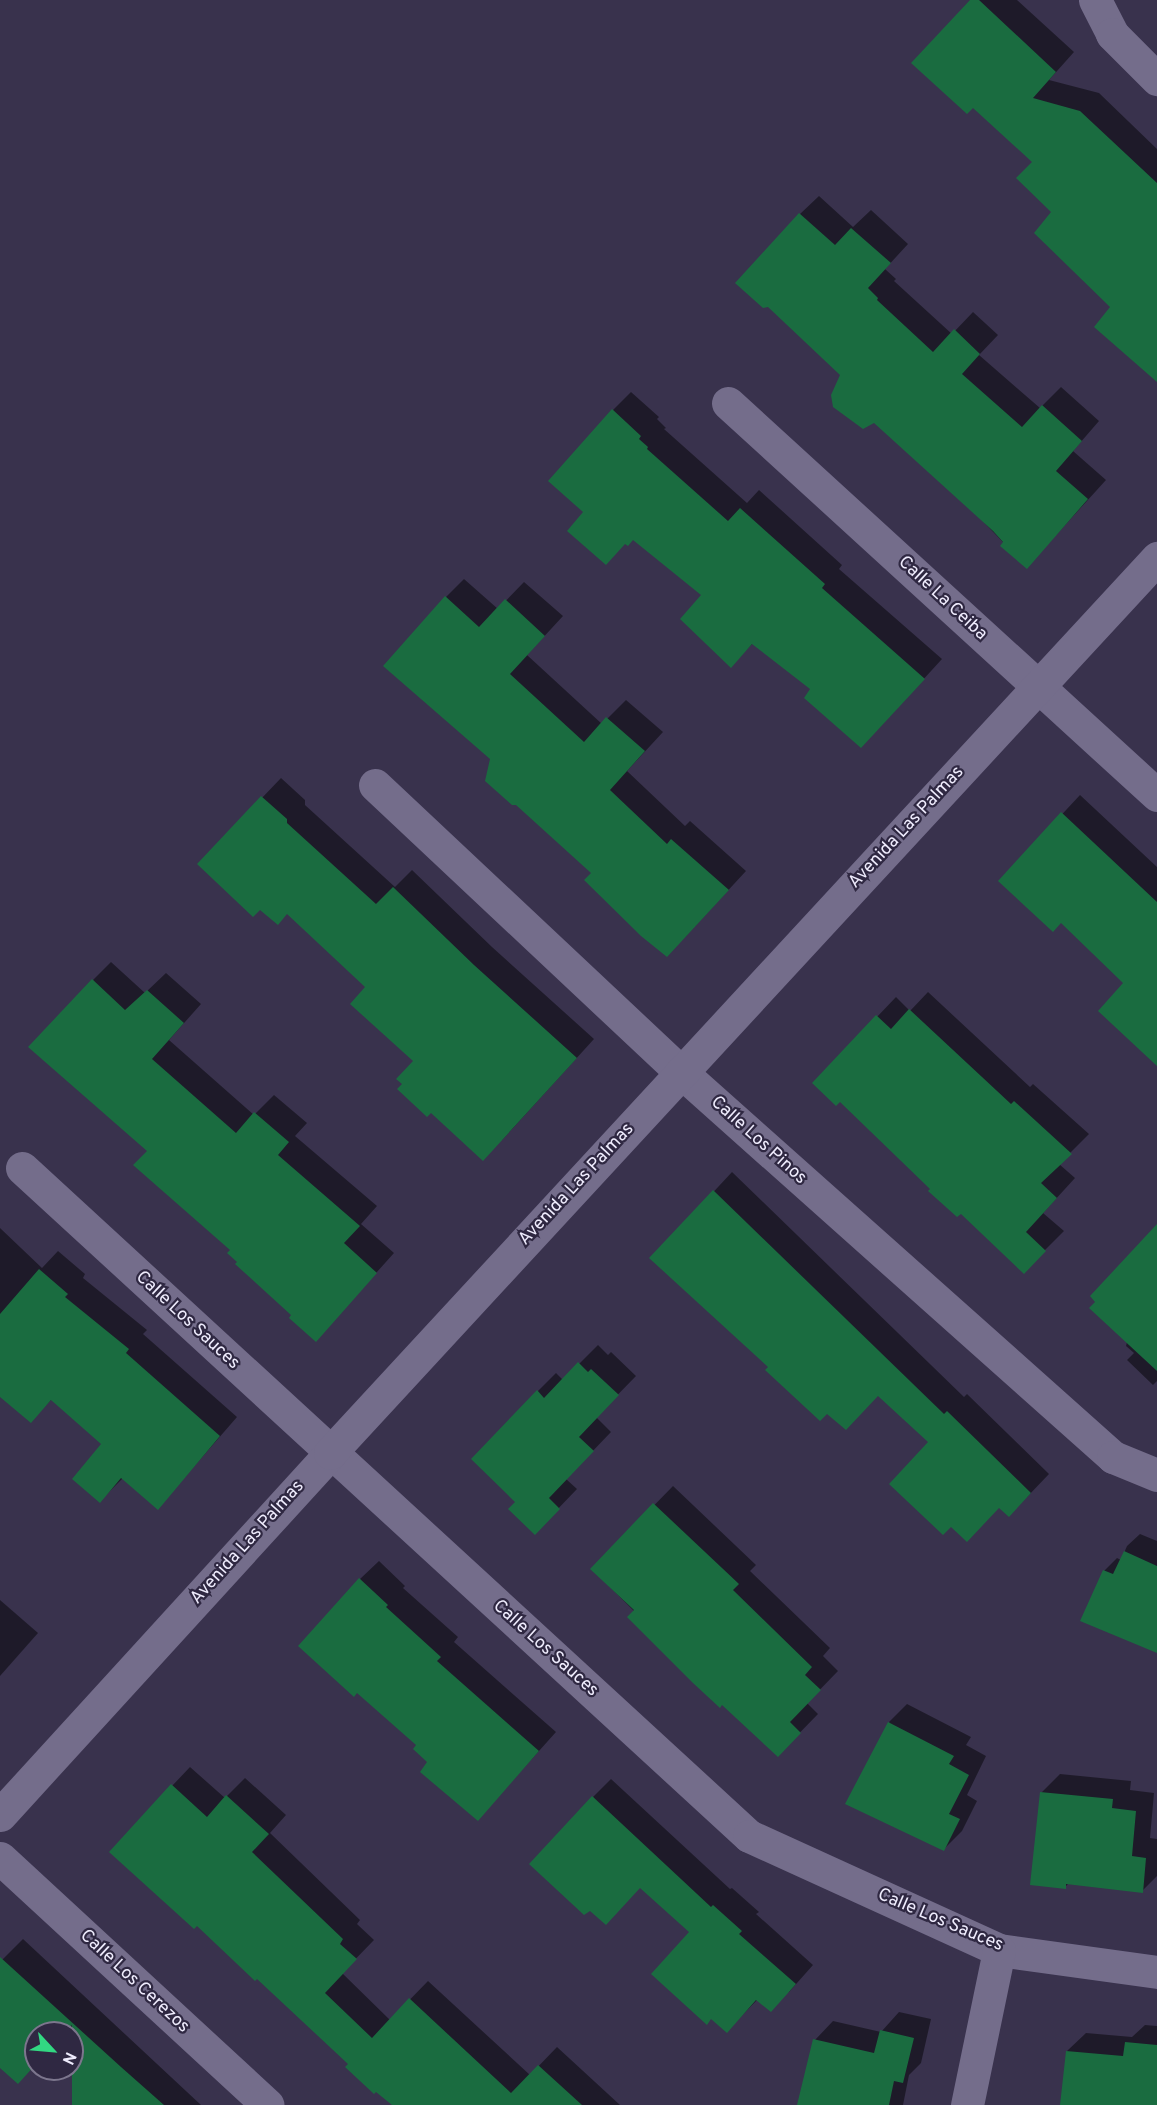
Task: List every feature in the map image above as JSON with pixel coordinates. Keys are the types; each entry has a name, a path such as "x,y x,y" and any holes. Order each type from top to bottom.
{"street":[{"path":"1095,0 1112,34 1157,79"},
{"name":"Calle La Ceiba","path":"728,403 1157,795"},
{"name":"Avenida Las Palmas","path":"0,1815 330,1453 1157,558"},
{"name":"Calle Los Pinos","path":"375,785 681,1072 1113,1457 1157,1475"},
{"name":"Calle Los Sauces","path":"22,1168 749,1836 999,1950 1157,1971"},
{"name":"Calle Los Cerezos","path":"0,1858 268,2105"},
{"path":"967,2105 999,1950"}],"building":[{"path":"970,0 979,0 1056,72 1033,98 1080,111 1157,183 1157,382 1094,327 1110,307 1034,233 1051,212 1016,178 1032,162 973,108 967,114 911,63"},
{"path":"799,213 835,245 851,228 891,263 868,288 878,298 877,300 933,352 954,329 980,354 962,374 1022,427 1042,405 1082,441 1056,471 1088,499 1027,569 1000,546 1003,542 993,531 874,423 863,429 833,407 831,395 840,375 768,307 763,308 735,283"},
{"path":"612,409 641,436 639,439 648,447 647,449 728,521 740,508 825,584 822,588 925,679 861,748 804,698 810,689 752,644 731,668 680,619 701,595 633,540 628,546 625,544 606,565 567,531 583,512 548,481"},
{"path":"445,596 479,627 505,599 545,636 510,674 584,742 606,717 645,751 610,790 667,844 671,839 729,890 667,957 641,936 584,880 591,873 516,805 512,805 485,781 490,759 383,666"},
{"path":"261,796 287,819 287,823 376,904 393,887 474,965 577,1058 483,1161 431,1113 427,1117 397,1089 402,1084 396,1079 413,1061 350,1004 365,987 287,914 278,925 260,910 253,917 197,864"},
{"path":"1061,812 1157,902 1157,1066 1098,1011 1123,983 1061,923 1053,932 998,881"},
{"path":"92,979 125,1010 147,990 184,1023 152,1059 236,1133 254,1112 289,1142 278,1155 360,1226 344,1243 377,1273 316,1342 289,1318 291,1315 235,1264 237,1262 227,1253 230,1250 133,1165 147,1151 28,1047"},
{"path":"909,1009 1011,1104 1014,1101 1072,1154 1041,1183 1057,1198 1026,1232 1046,1251 1024,1274 961,1214 957,1217 928,1191 930,1189 840,1102 836,1106 812,1083 876,1015 891,1029"},
{"path":"713,1190 944,1414 947,1411 1031,1493 1009,1517 999,1508 967,1542 951,1527 943,1535 889,1484 928,1442 878,1396 846,1430 827,1414 820,1421 765,1370 768,1367 649,1258"},
{"path":"1157,1224 1157,1371 1089,1308 1095,1302 1090,1296"},
{"path":"39,1269 68,1294 65,1297 129,1349 126,1353 220,1436 158,1510 121,1478 100,1503 72,1479 101,1444 51,1400 31,1423 0,1397 0,1314"},
{"path":"578,1362 588,1372 591,1369 619,1395 579,1437 594,1451 549,1498 560,1509 535,1535 508,1509 515,1502 471,1459 537,1390 544,1398"},
{"path":"653,1503 739,1584 733,1590 812,1667 805,1675 821,1690 790,1722 801,1733 778,1757 722,1705 720,1708 693,1683 627,1617 634,1610 590,1569"},
{"path":"1124,1551 1157,1566 1157,1653 1080,1621 1103,1570 1113,1574"},
{"path":"359,1578 388,1605 386,1607 441,1657 437,1661 539,1751 478,1821 420,1772 427,1762 413,1749 416,1745 357,1693 354,1697 298,1646"},
{"path":"888,1722 954,1756 949,1764 969,1775 949,1814 960,1819 944,1851 845,1804"},
{"path":"171,1784 207,1817 226,1795 269,1834 252,1852 343,1939 340,1944 357,1959 325,1993 372,2038 409,1998 511,2093 538,2065 582,2105 392,2105 376,2092 374,2094 345,2067 348,2064 257,1979 255,1981 197,1926 194,1929 109,1852"},
{"path":"1040,1792 1113,1799 1112,1808 1136,1811 1132,1856 1146,1858 1143,1893 1066,1884 1066,1889 1030,1885"},
{"path":"592,1796 711,1907 713,1905 742,1931 739,1934 796,1984 771,2012 756,2000 727,2033 711,2019 707,2025 651,1974 689,1932 640,1888 606,1925 590,1911 584,1915 529,1864"},
{"path":"0,1957 70,2021 24,2021 24,2077 18,2084 0,2068"},
{"path":"880,2030 914,2038 903,2083 894,2081 889,2105 797,2105 813,2039 874,2053"},
{"path":"84,2033 164,2105 72,2105 72,2081 84,2081"},
{"path":"1125,2042 1157,2045 1157,2105 1060,2105 1066,2051 1123,2056"}]}
